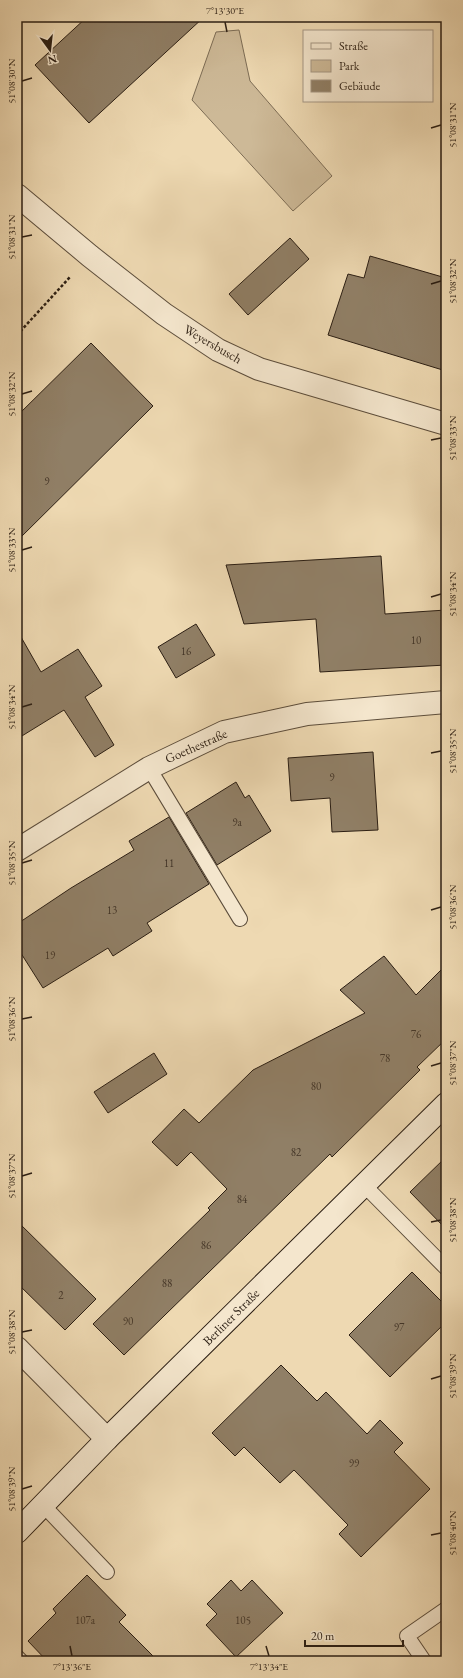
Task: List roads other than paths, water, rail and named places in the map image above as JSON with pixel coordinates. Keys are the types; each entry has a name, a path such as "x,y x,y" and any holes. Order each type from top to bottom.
{"street":[{"name":"Weyersbusch","path":"17,195 90,256 164,314 212,346 239,361 259,369 446,424"},
{"name":"Goethestraße","path":"17,850 149,768 224,732 269,721 307,714 446,702"},
{"name":"Berliner Straße","path":"17,1532 107,1439 446,1104"},
{"path":"17,1348 107,1439"}],"lane":[{"path":"149,768 240,919"},
{"path":"364,1185 446,1268"},
{"path":"43,1505 107,1572"},
{"path":"424,1661 407,1636 446,1609"},
{"path":"17,1657 21,1661"}]}
